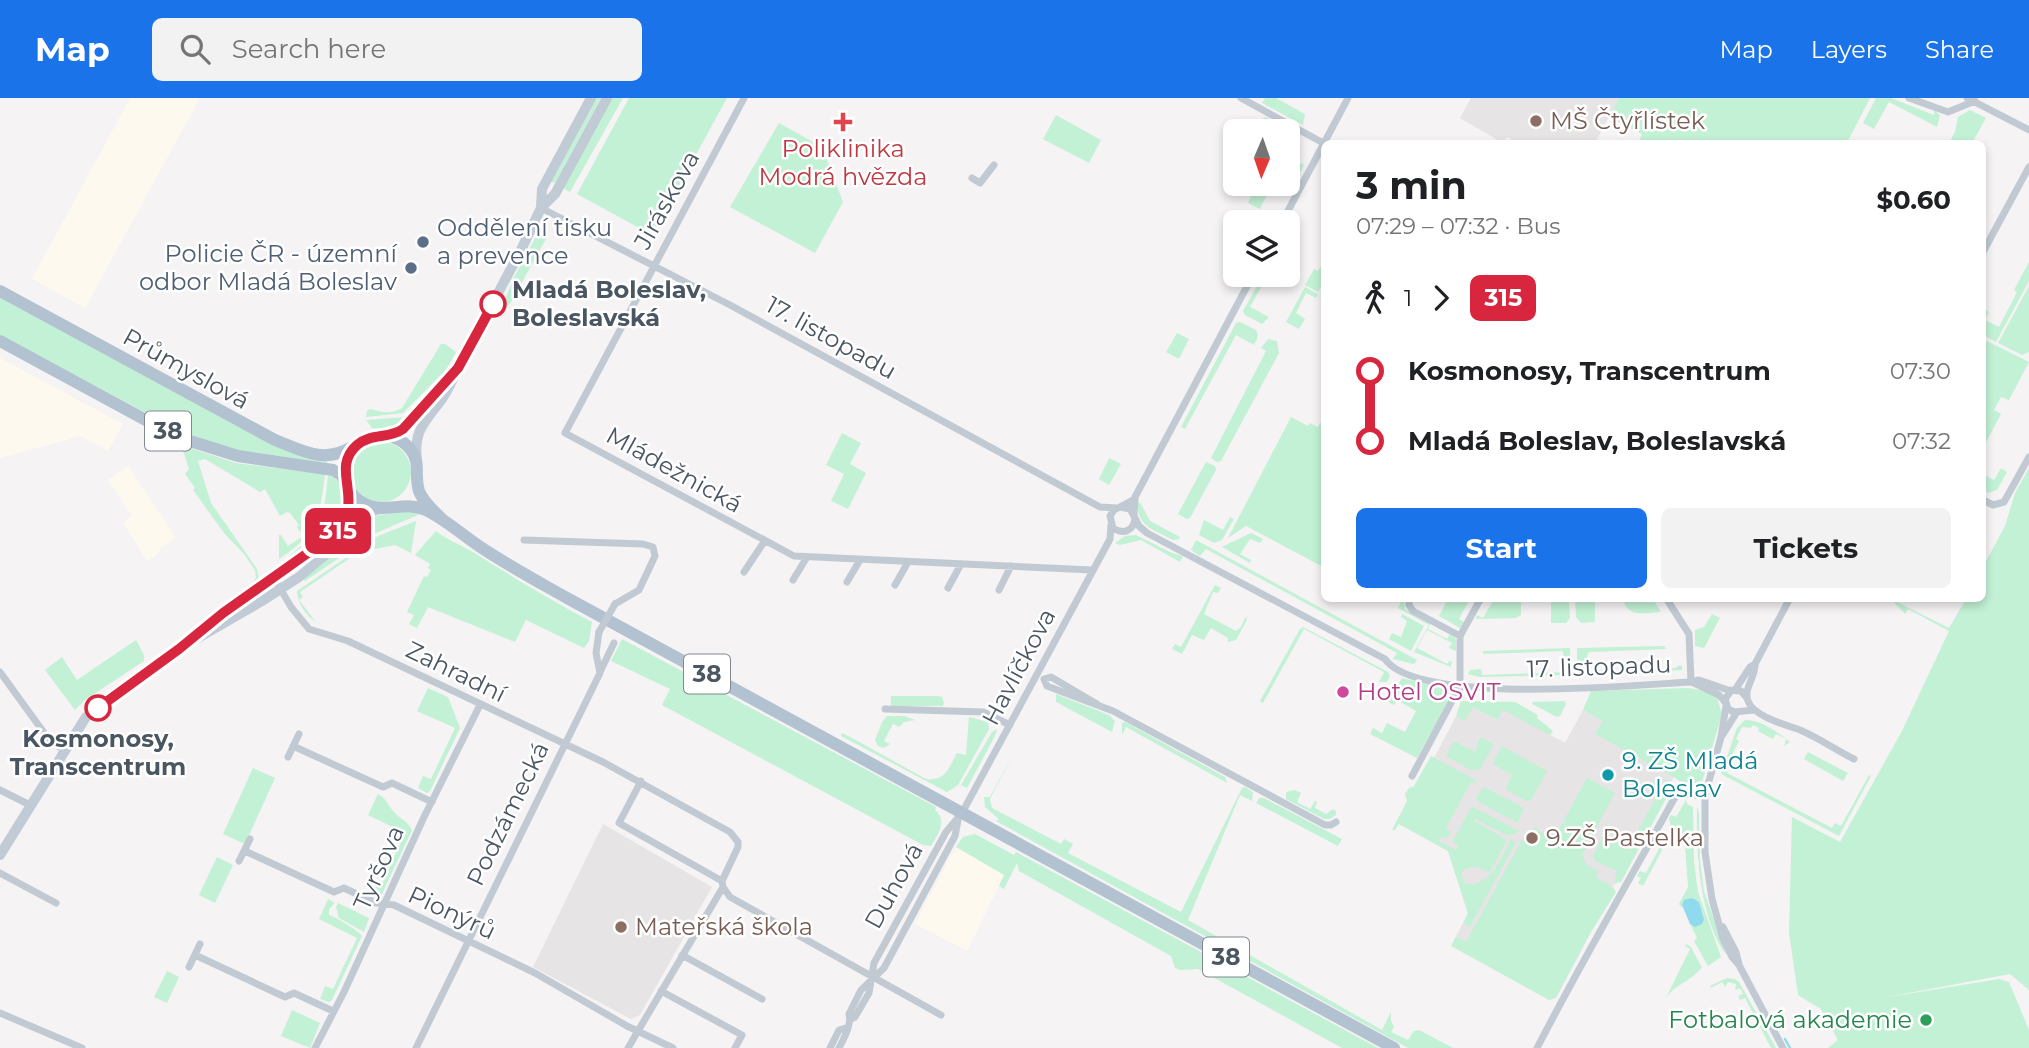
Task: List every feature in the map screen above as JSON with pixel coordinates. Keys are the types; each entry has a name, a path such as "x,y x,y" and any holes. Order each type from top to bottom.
{"main road":[{"name":"Průmyslová","path":"0,291 275,440 326,457 341,454 358,444"},
{"name":"38","path":"0,341 181,437 238,456 333,470 341,475 362,503 386,508"},
{"name":"38","path":"358,444 373,436 386,436"},
{"path":"386,436 405,444 417,461"},
{"path":"348,486 346,462 358,444"},
{"name":"38","path":"417,461 421,495 443,520 498,558 960,816 1394,1048"},
{"path":"386,508 409,496 418,478"},
{"path":"386,508 406,505 419,507 443,520"}],"street":[{"path":"541,208 542,189 591,98"},
{"path":"417,461 418,433 451,385 541,208 555,194 607,98"},
{"name":"Jiráskova","path":"565,433 744,98"},
{"path":"1241,98 1321,142"},
{"path":"1326,140 1348,98"},
{"path":"1909,98 1951,112 1971,99 2029,130"},
{"path":"1288,210 1321,150"},
{"path":"972,178 980,183 994,166"},
{"path":"1986,246 2029,167"},
{"name":"17. listopadu","path":"541,208 653,265 1100,507"},
{"path":"1133,500 1111,513 1110,539 1132,527 1133,500 1247,287"},
{"path":"386,436 403,429 458,368"},
{"name":"Mládežnická","path":"565,433 794,556 1092,570"},
{"path":"1986,501 1997,506 2004,502 2029,457"},
{"path":"0,855 86,717 223,613 325,542 340,528 348,512 348,486"},
{"path":"1100,507 1128,508 1139,526 1147,533"},
{"path":"1100,507 1115,530 1147,533"},
{"path":"179,649 281,589 336,546 363,514 386,508"},
{"name":"17. listopadu","path":"1147,533 1385,659 1388,664 1421,679 1458,687 1521,689 1691,682 1689,634 1669,602"},
{"name":"Havlíčkova","path":"960,816 1110,539"},
{"name":"Podzámecká","path":"524,541 643,544 653,547 655,556 639,590 615,604 599,632 596,653 600,673"},
{"path":"744,572 764,542"},
{"path":"793,580 807,557"},
{"path":"847,582 860,560"},
{"path":"895,585 908,562"},
{"path":"948,588 961,564"},
{"path":"999,590 1011,566"},
{"name":"Zahradní","path":"274,578 291,607 309,629 348,641 641,781 730,832 738,842 722,884"},
{"path":"1409,602 1413,611 1460,636"},
{"path":"1412,776 1458,687 1460,636 1479,602"},
{"path":"1783,1048 1739,965 1736,951 1719,920 1712,900 1706,866 1705,796 1721,737 1726,696 1755,664 1788,602"},
{"name":"Podzámecká","path":"415,1048 614,643"},
{"path":"1721,737 1739,711 1746,706 1755,664"},
{"path":"0,672 50,741 64,750"},
{"path":"1097,704 1047,686 1044,679 1051,677 1325,825 1336,822"},
{"path":"1691,682 1699,680 1741,691 1754,710"},
{"path":"1691,682 1719,695 1731,710 1754,710 1800,730 1854,759"},
{"name":"Tyršova","path":"315,1048 480,705"},
{"path":"885,709 970,711 993,716 1010,725"},
{"path":"288,757 299,734"},
{"path":"293,746 383,787 393,783 432,802"},
{"path":"641,781 619,823 722,884 736,901 941,1015"},
{"path":"0,790 30,805"},
{"path":"1536,1048 1596,935 1614,911 1675,797 1681,794 1705,796"},
{"name":"Duhová","path":"839,1048 846,1034 849,1014 861,990 873,976 874,963 946,832 960,816"},
{"path":"239,862 250,838"},
{"name":"Pionýrů","path":"245,851 334,892 344,888 376,903 394,905 535,974 673,1048"},
{"path":"0,873 57,903"},
{"path":"628,1048 722,884"},
{"path":"189,967 200,944"},
{"path":"195,956 285,997 294,993 333,1011"},
{"path":"681,956 762,999"},
{"path":"661,991 742,1035 735,1048"},
{"path":"0,1013 82,1048"},
{"name":"Duhová","path":"830,1048 839,1030 846,1028"}],"shaded area":[{"path":"130,98 200,98 85,308 32,279"},
{"name":"MŠ Čtyřlístek","path":"1471,98 1619,98 1597,140 1512,140 1507,137 1505,140 1498,140 1460,118"},
{"path":"0,358 123,424 108,451 81,436 0,458"},
{"path":"128,466 176,538 161,547 159,553 147,561 123,523 132,516 108,480"},
{"name":"9.ZŠ Pastelka","path":"1466,703 1497,720 1503,709 1565,743 1583,710 1598,718 1693,742 1617,883 1612,886 1614,888 1557,994 1454,940 1468,914 1448,851 1399,824 1462,705"},
{"name":"Mateřská škola","path":"603,824 712,887 640,1015 631,1019 533,967"},
{"path":"964,838 1014,855 967,951 915,924 949,859"}],"green space":[{"path":"596,98 601,98 555,183 551,182"},
{"path":"611,98 623,98 570,192 563,188"},
{"path":"629,98 727,98 652,235 577,194"},
{"path":"1265,98 1276,98 1305,114 1303,125 1300,119 1292,119 1262,103"},
{"path":"1619,98 1870,98 1849,140 1640,140 1642,134 1609,117"},
{"path":"1876,98 1891,98 1934,115 1934,110 1940,115 1937,127 1889,102 1874,129 1863,123"},
{"path":"1970,110 1986,118 1974,140 1951,140 1958,117"},
{"path":"1056,115 1101,140 1089,163 1043,139"},
{"path":"779,123 822,147 843,202 815,253 730,207"},
{"path":"1251,196 1266,196 1260,209 1248,203"},
{"path":"539,231 547,237 510,304 505,306 503,305 513,279"},
{"path":"2029,262 2029,281 1996,342 1986,337 1986,320 1999,327 2017,292 2014,290"},
{"path":"1321,266 1321,287 1318,292 1305,285 1314,269 1318,271"},
{"path":"2029,286 2029,352 2022,355 1998,343"},
{"path":"1256,287 1261,287 1250,307 1269,317 1262,324 1245,315 1243,311"},
{"path":"1305,287 1318,294 1316,298 1306,293 1296,313 1305,319 1299,329 1286,322"},
{"path":"0,297 328,460 327,463 231,449 195,439 0,335"},
{"path":"1240,322 1256,330 1254,345 1236,335 1185,429 1181,427 1236,323"},
{"path":"1177,333 1189,339 1179,359 1166,352"},
{"path":"1268,339 1277,341 1279,353 1221,461 1217,462 1211,458 1266,351 1261,348"},
{"path":"1986,340 2029,362 2009,400 2001,397 1994,410 2001,414 1986,442"},
{"path":"441,344 456,352 446,370 403,413 366,417 370,409 390,412 402,408"},
{"path":"406,417 386,429 372,428 366,420"},
{"path":"1291,417 1308,426 1310,423 1318,427 1321,422 1321,566 1246,526 1228,538"},
{"path":"842,433 861,443 850,464 866,473 848,509 831,501 844,474 826,465"},
{"path":"375,442 387,442 403,450 409,460 409,484 403,494 387,502 375,502 359,494 351,478 351,466 359,450"},
{"path":"184,446 236,463 325,474 321,502 314,523 302,541 279,559 279,535 288,546 303,536 290,513 280,516 265,489 260,492 205,459 198,461 211,503 257,569 259,581 251,588 249,586 256,578 255,570 193,490 195,488 185,474 189,469"},
{"path":"1109,458 1121,464 1109,485 1099,479"},
{"path":"1206,462 1215,466 1216,470 1187,519 1178,514"},
{"path":"2001,468 2007,472 1997,490 1986,492 1986,476 1994,480"},
{"path":"2029,468 2029,990 2010,974 1882,998 1999,979 2009,982 2029,1030 2029,1048 1828,1048 1838,1040 1821,1009 1798,995 1789,932 1792,817 1840,842 1902,731 1949,631 1908,609 1905,614 1894,602 1949,628 1964,602 1986,602 1986,561 2005,526 2015,493"},
{"path":"328,475 336,479 342,487 346,502 344,513 321,540 290,560 288,557 309,538 320,522"},
{"path":"1137,501 1150,521 1180,537 1179,539 1173,540 1143,522"},
{"path":"402,510 422,512 376,533 305,581 302,578 347,542 367,518"},
{"path":"1230,517 1234,519 1222,540 1214,543 1199,535 1204,520 1223,530"},
{"path":"416,521 411,553 395,545 359,552 300,592 303,597 299,600 297,591 378,536"},
{"path":"436,531 592,622 589,641 584,648 526,620 515,642 428,607 417,628 409,624 414,615 407,612 424,576 427,577 431,570 428,568 430,564 415,555"},
{"path":"1251,533 1263,539 1260,543 1250,539 1240,554 1251,560 1250,563 1222,547"},
{"path":"1136,535 1183,556 1180,562 1141,540 1120,545 1115,543 1125,536"},
{"path":"1196,540 1417,660 1414,664 1393,659 1397,653 1206,549 1200,556 1191,550"},
{"path":"1215,585 1221,588 1218,593 1213,592 1204,614 1236,631 1246,616 1247,620 1236,640 1228,642 1228,638 1211,628 1204,640 1192,635 1182,654 1172,649 1175,644 1181,647"},
{"path":"299,601 315,621 309,616"},
{"path":"1401,602 1404,602 1405,609 1430,624 1428,629 1447,639 1450,634 1456,639 1456,651 1449,648 1452,643 1427,630 1417,648 1447,664 1452,662 1451,667 1414,652 1429,625 1398,608"},
{"path":"1446,602 1468,602 1459,619 1464,622 1460,628 1439,616"},
{"path":"1492,602 1521,602 1521,615 1516,618 1476,619 1477,615 1483,618"},
{"path":"1551,602 1569,602 1570,618 1566,623 1551,623"},
{"path":"1575,602 1595,602 1595,622 1581,623 1576,617"},
{"path":"1624,602 1655,602 1661,612 1633,612"},
{"path":"1402,614 1424,626 1411,651 1389,639 1392,633 1401,637 1407,621 1401,617"},
{"path":"1712,614 1720,618 1704,648 1695,646 1695,630 1704,627"},
{"path":"1303,627 1388,672 1390,676 1387,682 1379,682 1384,672 1304,629 1263,703 1260,701"},
{"path":"622,639 936,807 941,823 931,846 923,845 662,705 670,689 611,661"},
{"path":"136,640 144,655 144,661 85,700 75,710 45,670 62,657 77,680"},
{"path":"1664,646 1666,649 1589,652 1588,669 1675,668 1680,665 1682,670 1581,674 1577,671 1577,648"},
{"path":"1570,648 1569,675 1479,677 1468,674 1470,670 1481,669 1482,675 1564,672 1563,651 1483,654 1483,651"},
{"path":"1402,678 1442,688 1448,695 1447,704 1417,758 1370,734 1373,728 1382,733 1387,723 1405,732 1416,711 1397,700 1394,705 1388,702"},
{"path":"428,688 448,697 460,728 427,793 418,788 423,776 431,779 455,728 417,711"},
{"path":"1688,688 1706,691 1717,698 1722,714 1702,782 1694,787 1683,789 1674,777 1595,734 1603,721 1583,710 1591,691"},
{"path":"1056,694 1109,715 1115,721 1112,732 1056,702"},
{"path":"891,696 938,696 942,697 944,703 943,706 891,706"},
{"path":"1461,701 1515,702 1538,715 1537,718 1553,731 1550,735 1503,710 1497,720 1473,707 1465,721 1456,716"},
{"path":"1565,701 1560,716 1557,717 1532,704 1533,702"},
{"path":"887,716 904,716 915,720 904,722 899,727 893,724 884,741 890,744 884,748 878,746 875,740"},
{"path":"969,717 988,722 989,729 958,785 947,792 841,736 842,733 926,779 933,779 943,776 957,753 966,755"},
{"path":"1745,720 1763,724 1780,734 1790,742 1784,746 1786,739 1776,734 1773,739 1753,725 1751,728 1742,727 1727,773 1832,828 1835,823 1841,826 1869,775 1871,776 1839,836 1721,774 1737,728"},
{"path":"1125,722 1225,777 1227,783 1126,727 1122,735 1122,723"},
{"path":"997,729 967,788 961,785 992,732"},
{"path":"1480,737 1494,744 1480,769 1471,770 1446,756 1454,741 1475,752"},
{"path":"1502,746 1547,771 1531,800 1526,801 1505,789 1512,775 1493,764"},
{"path":"1808,752 1848,773 1843,781 1804,759"},
{"path":"1014,753 990,799 992,808 1061,844 1064,839 1073,844 1068,853 1181,912 1242,788 1253,792 1252,801 1240,795 1188,920 1382,1030 1391,1012 1394,1027 1391,1032 1408,1040 1414,1031 1419,1030 1453,1048 1408,1048 996,821 999,819 985,807 984,797 990,797"},
{"path":"1431,756 1474,779 1477,784 1471,782 1446,828 1451,832 1447,838 1440,837 1439,841 1456,850 1458,846 1454,839 1473,807 1519,831 1506,835 1474,818 1473,820 1507,840 1490,872 1468,868 1461,873 1464,883 1473,884 1487,877 1511,839 1516,842 1470,927 1463,923 1468,913 1448,851 1399,824 1392,830 1407,801 1405,794 1414,786"},
{"path":"253,768 275,778 245,844 223,834"},
{"path":"1587,778 1615,793 1582,855 1586,864 1599,872 1596,878 1612,886 1616,892 1556,998 1549,1000 1451,946 1456,937 1466,942 1526,832 1530,833 1534,827 1555,837 1562,824 1565,824 1564,820"},
{"path":"1666,779 1673,783 1675,790 1668,795 1621,882 1614,883 1617,870 1594,860 1593,856 1605,832 1630,845"},
{"path":"1484,787 1524,808 1518,823 1477,801 1476,797"},
{"path":"1295,790 1301,793 1297,802 1310,809 1315,801 1315,808 1326,814 1333,809 1336,815 1324,819 1286,799 1286,792"},
{"path":"378,794 412,830 381,896 378,897 369,893 375,881 382,884 405,833 368,815"},
{"path":"1259,798 1264,798 1342,839 1338,846 1256,803"},
{"path":"1686,800 1687,804 1693,807 1694,862 1698,892 1721,957 1708,966 1694,941 1697,938 1690,924 1693,926 1679,904 1688,887 1685,845 1689,838 1671,827 1669,818 1671,815 1676,817"},
{"path":"1697,806 1704,891 1726,955 1710,922 1701,884"},
{"path":"975,834 1014,855 1016,852 1378,1048 1342,1048 1198,969 1175,968 1171,956 1019,871 1017,863 1004,889 999,886 1004,875 956,847 963,837"},
{"path":"1664,834 1679,840 1678,842 1669,837 1643,886 1638,883 1641,878 1637,876 1640,871 1646,873 1661,845 1656,841"},
{"path":"217,857 233,865 215,903 199,895"},
{"path":"328,899 335,903 329,909 329,915 362,936 329,1002 320,999 325,986 333,989 357,938 319,919"},
{"path":"338,903 369,918 364,932 339,918 336,907"},
{"path":"1686,944 1691,947 1702,968 1666,998 1690,949"},
{"path":"167,971 179,977 167,1003 154,997"},
{"path":"1727,978 1739,982 1776,1048 1771,1048 1745,998 1740,1000 1738,996 1743,994 1740,988 1735,990 1736,984 1728,982 1725,987 1722,982 1711,988 1710,986"},
{"path":"292,1010 320,1023 310,1048 281,1036"}],"water":[{"path":"1692,898 1699,902 1704,920 1695,927 1690,924 1682,905 1684,900"}],"waterway":[{"path":"1785,1039 1790,1048"}],"bus line":[{"name":"315","path":"98,708 223,613 336,533 345,521 349,506 350,492 345,469 351,452 366,439 391,435 403,429 458,368 493,304"}],"place":[{"name":"MŠ Čtyřlístek","path":"1536,121"},
{"name":"Poliklinika Modrá hvězda","path":"843,122"},
{"name":"Oddělení tisku a prevence","path":"423,242"},
{"name":"Policie ČR - územní odbor Mladá Boleslav","path":"411,268"},
{"name":"Mladá Boleslav, Boleslavská","path":"493,304"},
{"name":"Hotel OSVIT","path":"1343,692"},
{"name":"Kosmonosy, Transcentrum","path":"98,708"},
{"name":"9. ZŠ Mladá Boleslav","path":"1608,775"},
{"name":"9.ZŠ Pastelka","path":"1532,838"},
{"name":"Mateřská škola","path":"621,927"},
{"name":"Fotbalová akademie","path":"1926,1020"}]}
